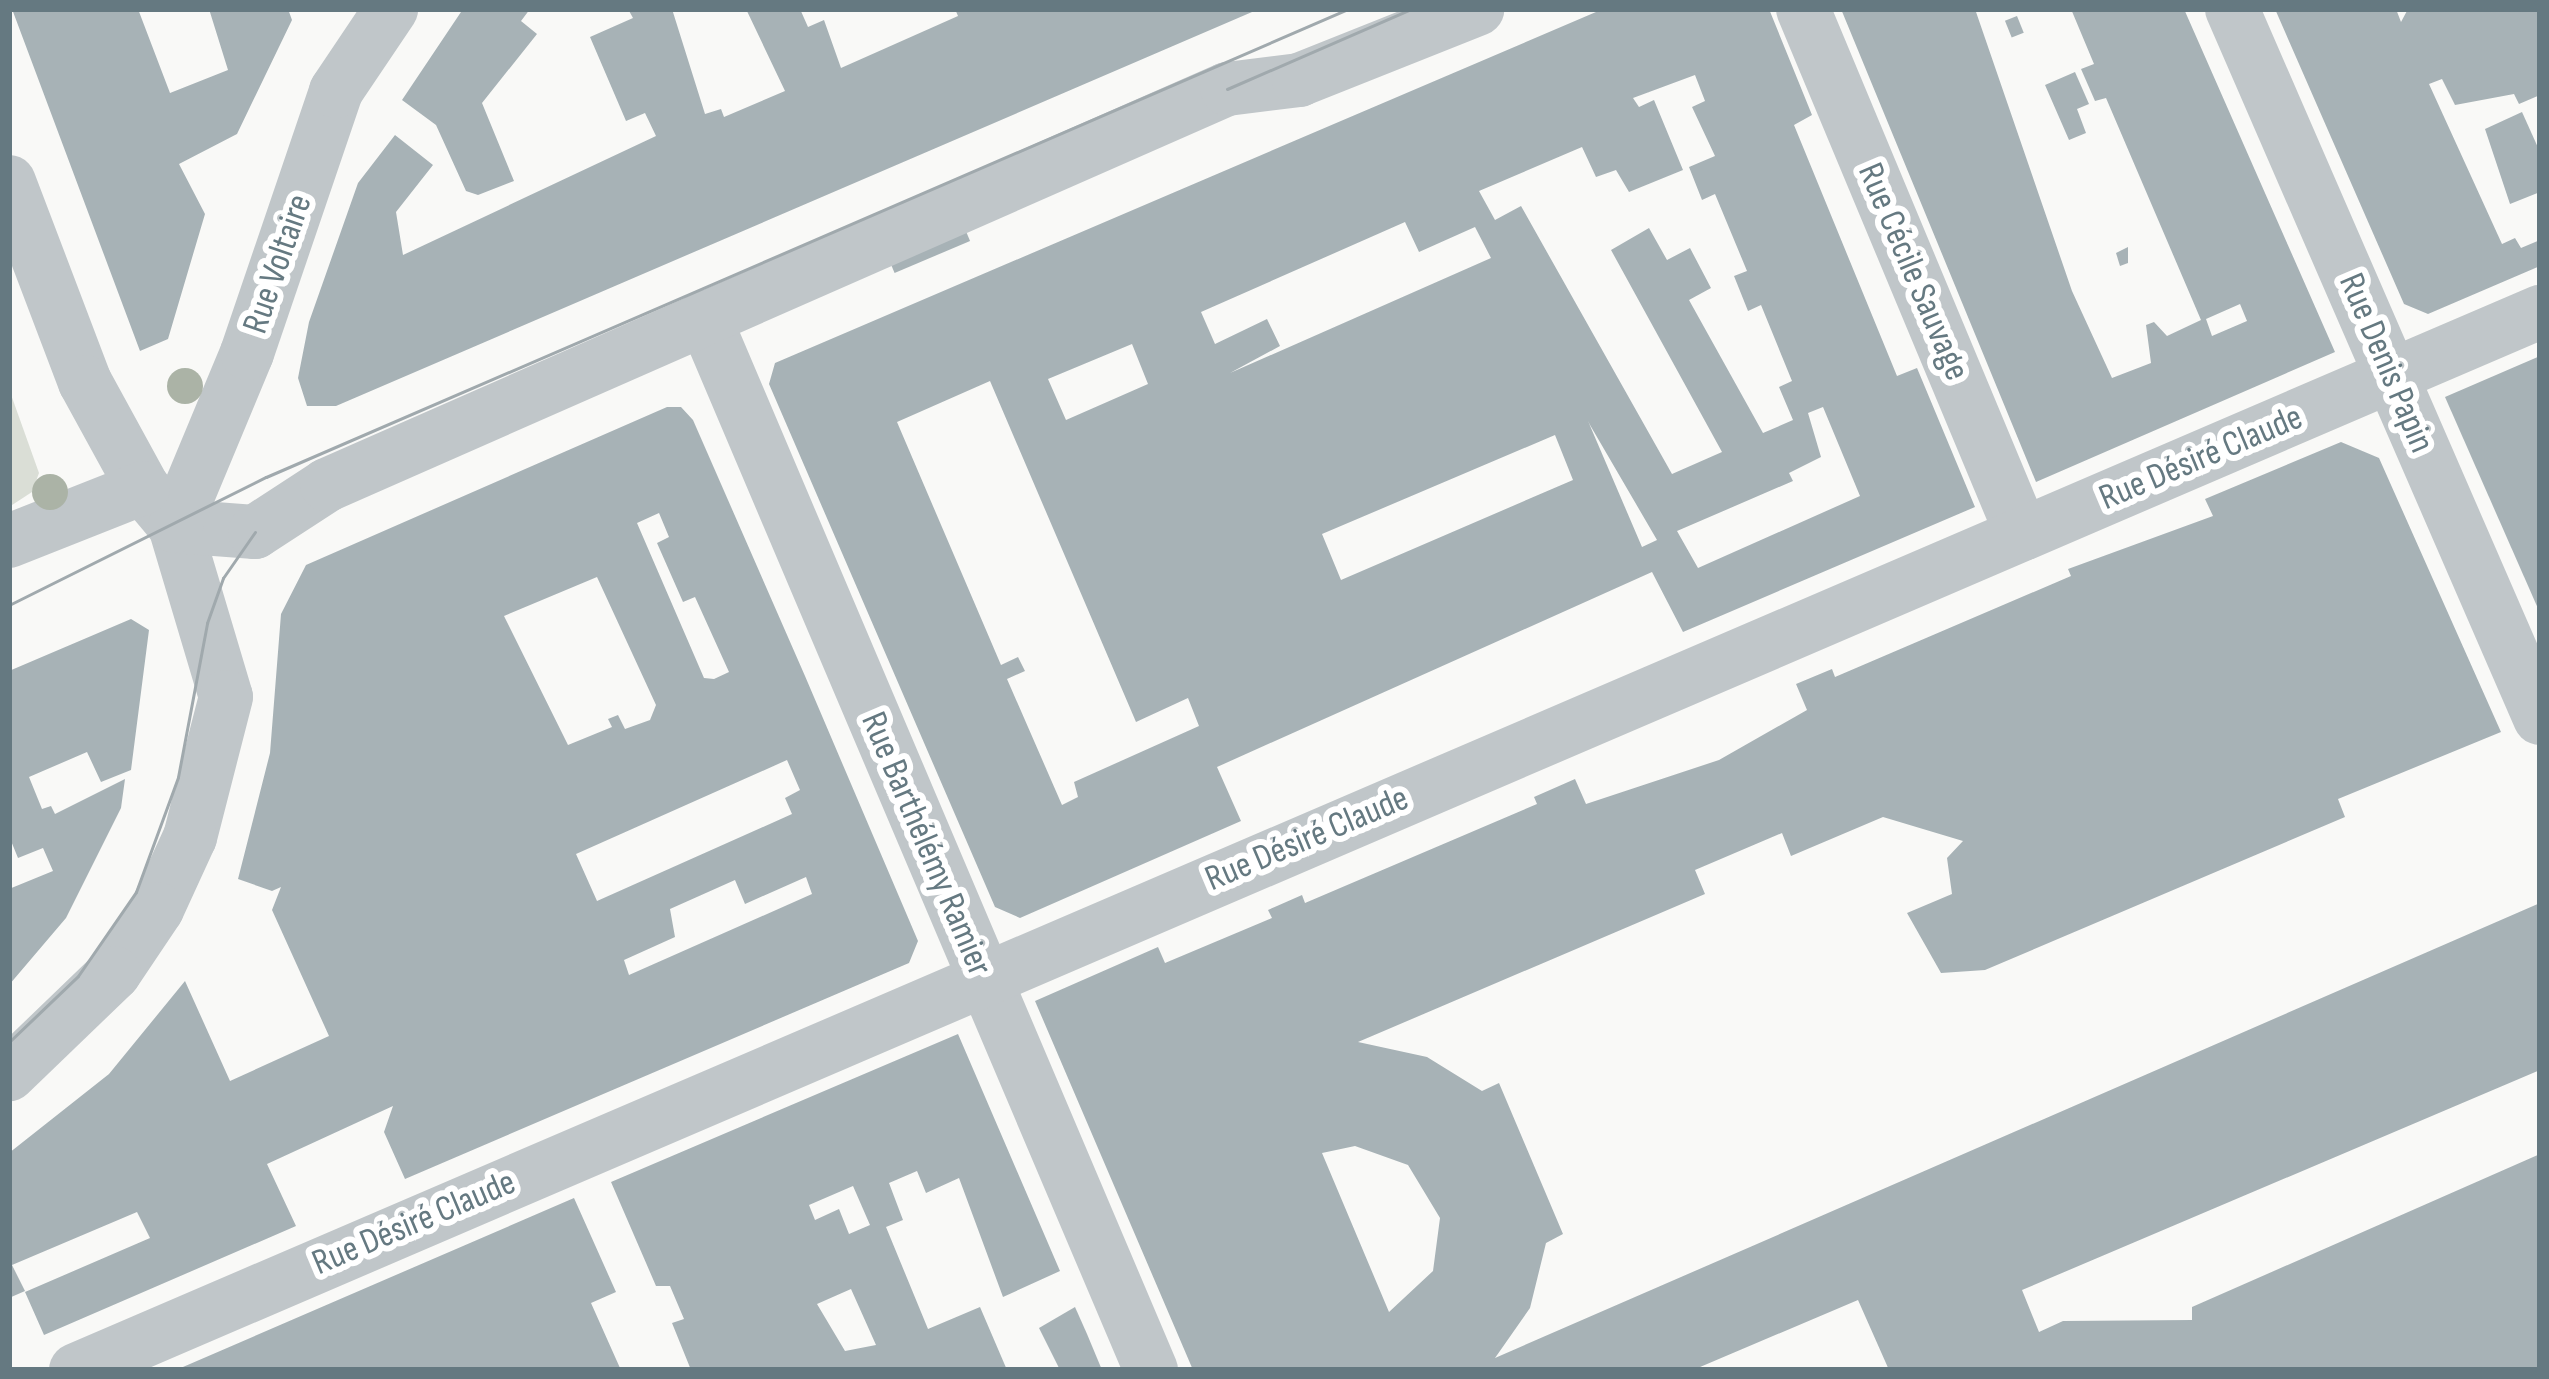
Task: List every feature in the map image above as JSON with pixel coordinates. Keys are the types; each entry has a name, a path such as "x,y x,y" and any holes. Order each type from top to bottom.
{"street":[{"name":"Rue Voltaire","path":"159,507 248,353 337,91 391,9"},
{"path":"9,541 159,507 255,532 327,485 1227,89 1298,80 1477,9"},
{"name":"Rue Cécile Sauvage","path":"1804,9 2022,534"},
{"name":"Rue Denis Papin","path":"2232,9 2540,718"},
{"path":"9,182 85,382 159,507 226,697 190,837 157,909 114,973 9,1074"},
{"name":"Rue Désiré Claude","path":"76,1370 2540,312"},
{"name":"Rue Barthélémy Ramier","path":"704,317 1151,1370"}],"shaded area":[{"path":"9,389 39,473 32,492 9,507"}],"building":[{"path":"12,9 138,9 170,93 228,70 209,9 288,9 292,20 237,134 179,164 205,214 168,339 140,351"},
{"path":"463,9 530,9 521,21 537,34 482,103 514,181 478,195 466,191 436,125 402,100"},
{"path":"628,9 672,9 705,114 721,109 724,117 785,91 746,9 800,9 808,27 824,20 841,68 958,16 955,9 1259,9 336,406 307,406 298,378 309,322 358,183 395,135 433,165 396,212 403,255 656,136 645,113 626,121 590,37 633,18"},
{"path":"1603,9 1769,9 1812,115 1794,125 1897,376 1917,368 1975,507 1683,632 1652,572 1217,767 1241,821 1020,918 995,907 769,384 775,363","holes":["1695,75 1705,101 1692,107 1715,156 1689,167 1702,200 1715,194 1747,271 1734,276 1748,311 1761,305 1792,381 1779,387 1793,420 1763,433 1689,300 1711,288 1690,248 1667,260 1649,228 1611,250 1722,452 1672,474 1521,206 1495,220 1479,191 1582,147 1596,177 1616,170 1629,192 1683,170 1654,100 1639,107 1633,98","1405,222 1419,252 1475,227 1491,258 1230,373 1280,346 1267,319 1215,344 1201,312","1132,344 1148,384 1066,420 1048,379","990,381 1136,722 1188,698 1199,726 1074,782 1078,797 1062,805 1007,679 1025,671 1018,657 1001,665 897,422","1823,407 1860,496 1698,568 1677,531 1793,481 1789,473 1821,457 1808,413","1588,421 1590,425 1657,540 1642,547","1555,435 1573,480 1341,580 1322,534"]},
{"path":"1841,9 1975,9 2072,291 2112,378 2151,363 2146,325 2154,322 2167,336 2201,320 2106,98 2095,101 2081,69 2094,64 2071,9 2184,9 2335,352 2036,482","holes":["2240,304 2247,321 2212,336 2206,319"]},
{"path":"2275,9 2396,9 2401,22 2408,9 2540,9 2540,95 2519,104 2514,94 2455,105 2442,79 2429,84 2502,244 2515,238 2521,248 2540,240 2540,266 2428,314 2404,304"},
{"path":"2017,16 2024,33 2012,38 2005,21"},
{"path":"2075,72 2089,104 2077,109 2086,133 2069,140 2045,85"},
{"path":"2522,112 2540,152 2540,192 2510,204 2485,129"},
{"path":"965,229 970,241 895,273 890,261"},
{"path":"2128,247 2128,263 2120,266 2116,253"},
{"path":"2540,356 2540,613 2445,397"},
{"path":"667,407 681,407 693,420 918,941 909,963 405,1179 384,1132 393,1106 267,1164 296,1226 44,1335 25,1292 150,1238 137,1212 12,1265 25,1291 9,1298 9,1153 109,1074 185,981 230,1081 329,1036 272,910 281,887 272,891 238,879 270,753 281,614 306,565","holes":["659,513 669,537 657,543 683,602 695,597 729,672 704,678 637,523","597,577 656,705 650,720 625,729 618,715 608,719 612,727 568,745 504,616","787,760 800,790 785,798 792,814 597,901 576,854","806,877 812,894 629,975 624,960 675,937 670,909 735,880 745,904"]},
{"path":"2341,442 2379,458 2501,732 2338,799 2345,817 1985,970 1941,973 1907,913 1952,894 1947,858 1963,841 1883,817 1791,856 1782,833 1695,870 1705,894 1358,1042 1427,1057 1482,1091 1499,1083 1563,1234 1546,1243 1530,1308 1495,1358 2540,903 2540,1070 2022,1290 2039,1332 2063,1321 2192,1320 2192,1307 2540,1154 2540,1370 1889,1370 1858,1300 1693,1370 1193,1370 1035,1001 1158,947 1165,963 1272,918 1268,910 1302,895 1305,903 1537,804 1534,797 1575,779 1586,804 1719,760 1807,710 1796,684 1832,669 1835,677 2071,576 2068,569 2213,516 2205,499","holes":["1355,1146 1408,1165 1440,1218 1433,1271 1389,1312 1322,1153"]},
{"path":"131,619 149,630 131,770 101,782 87,752 29,777 42,809 51,806 55,814 125,779 121,808 66,918 9,985 9,889 53,871 43,848 18,858 9,836 9,671"},
{"path":"958,1034 1060,1271 1003,1297 959,1178 926,1193 917,1171 889,1183 903,1220 886,1227 928,1329 980,1307 1007,1370 691,1370 672,1323 684,1319 670,1286 656,1286 611,1182","holes":["853,1186 870,1225 849,1234 839,1209 815,1220 809,1205","851,1289 876,1345 845,1351 817,1304"]},
{"path":"574,1198 616,1292 591,1303 620,1368 176,1370"},
{"path":"1075,1307 1102,1370 1060,1370 1039,1328"}],"tram line":[{"path":"9,605 266,477 1348,9"},
{"path":"1227,89 1411,9"},
{"path":"9,1042 78,976 136,892 178,777 207,623 223,578 255,532"}]}
